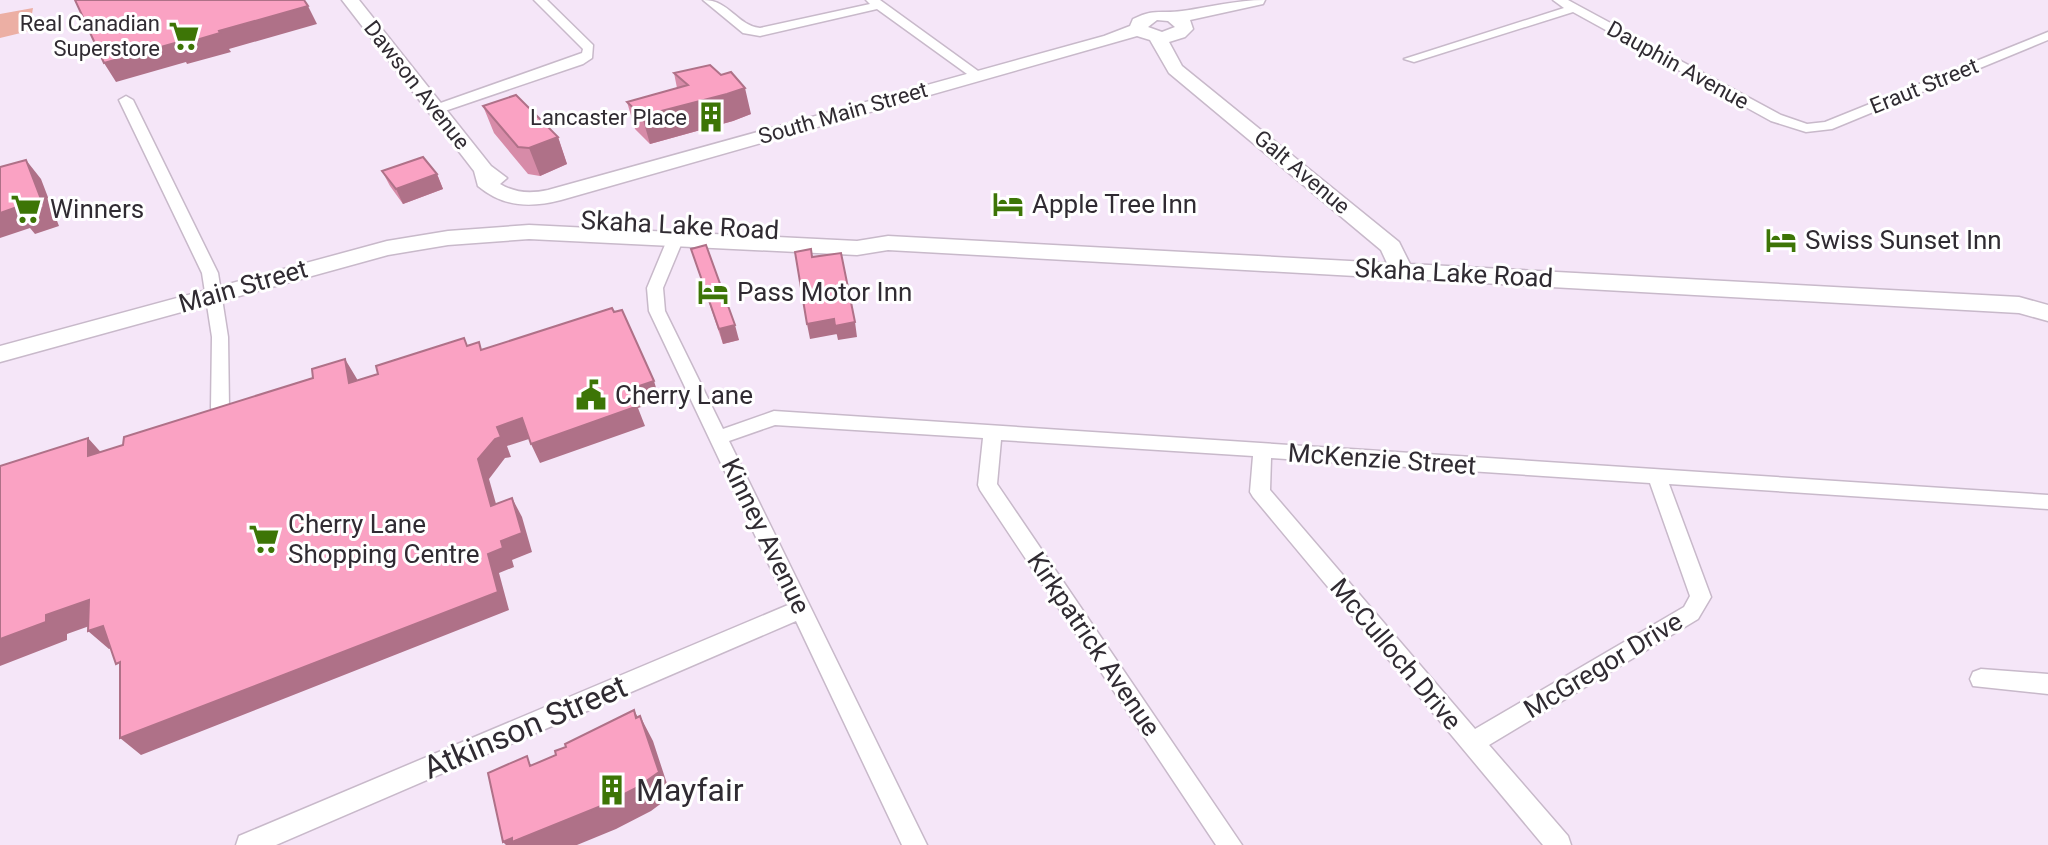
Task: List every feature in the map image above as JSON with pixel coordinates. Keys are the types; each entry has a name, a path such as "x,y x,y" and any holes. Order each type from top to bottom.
{"main road":[{"name":"South Main Street","path":"494,209 545,198 1110,40 1159,22 1257,0"},
{"name":"Dawson Avenue","path":"355,1 484,170 494,209"},
{"name":"Galt Avenue","path":"1159,22 1175,69 1386,243 1397,254 1401,270"},
{"name":"Main Street","path":"0,339 387,248 494,209"},
{"name":"Skaha Lake Road","path":"494,209 529,232 679,233 857,248 888,243 1375,268 2019,305 2048,313"},
{"path":"1375,268 1385,258 1386,243"},
{"name":"Main Street","path":"0,354 213,287"},
{"name":"Skaha Lake Road","path":"2019,305 2027,300 2048,301"}],"street":[{"path":"437,109 579,61 588,55 589,48 540,0"},
{"path":"709,0 747,30 760,32 876,3 979,76"},
{"name":"Dauphin Avenue","path":"1559,0 1776,118 1799,127"},
{"path":"1410,59 1575,8"},
{"name":"Eraut Street","path":"1799,127 1827,126 2048,36"},
{"path":"126,100 177,201 213,287 220,337 220,408"},
{"name":"Kinney Avenue","path":"679,233 658,277 654,299 657,311 915,845"},
{"name":"McKenzie Street","path":"719,438 774,418 2048,502"},
{"name":"Kirkpatrick Avenue","path":"993,434 987,485 1230,845"},
{"name":"McCulloch Drive","path":"1262,452 1260,492 1559,845"},
{"name":"McGregor Drive","path":"1471,743 1691,613 1701,597 1657,476"},
{"name":"Atkinson Street","path":"248,845 801,609"},
{"path":"1981,679 2048,684"}],"shaded area":[{"path":"33,8 29,31 0,38 0,14"}],"building":[{"name":"Real Canadian Superstore","path":"75,0 304,0 308,6 176,46 175,43 104,63"},
{"path":"710,65 721,75 731,72 745,88 642,116 627,102 688,85 674,73"},
{"path":"516,95 558,137 529,148 518,147 483,106"},
{"path":"423,157 437,174 396,189 382,171"},
{"path":"26,160 44,207 20,215 17,207 0,213 0,167"},
{"path":"706,245 735,325 719,329 691,249"},
{"path":"811,249 812,257 841,253 855,322 835,326 834,319 807,324 795,252"},
{"name":"Cherry Lane Shopping Centre","path":"612,308 614,312 622,310 654,381 630,389 638,406 531,444 522,418 497,427 501,437 495,439 478,459 491,506 512,498 522,533 501,541 503,548 488,554 498,592 120,738 120,662 116,664 103,626 88,631 89,600 46,615 46,622 0,639 0,466 88,438 88,456 123,445 124,437 313,378 312,369 345,359 349,383 378,374 376,366 464,338 467,346 479,342 481,350"},
{"path":"634,710 636,718 640,716 659,772 601,806 512,842 512,838 503,842 488,773 527,756 530,766 556,755 555,751 566,747 565,744"}],"place":[{"name":"Real Canadian Superstore","path":"184,36"},
{"name":"Lancaster Place","path":"711,117"},
{"name":"Apple Tree Inn","path":"1008,204"},
{"name":"Winners","path":"26,209"},
{"name":"Swiss Sunset Inn","path":"1781,240"},
{"name":"Pass Motor Inn","path":"713,292"},
{"name":"Cherry Lane","path":"591,395"},
{"name":"Cherry Lane Shopping Centre","path":"264,539"},
{"name":"Mayfair","path":"612,790"}]}
